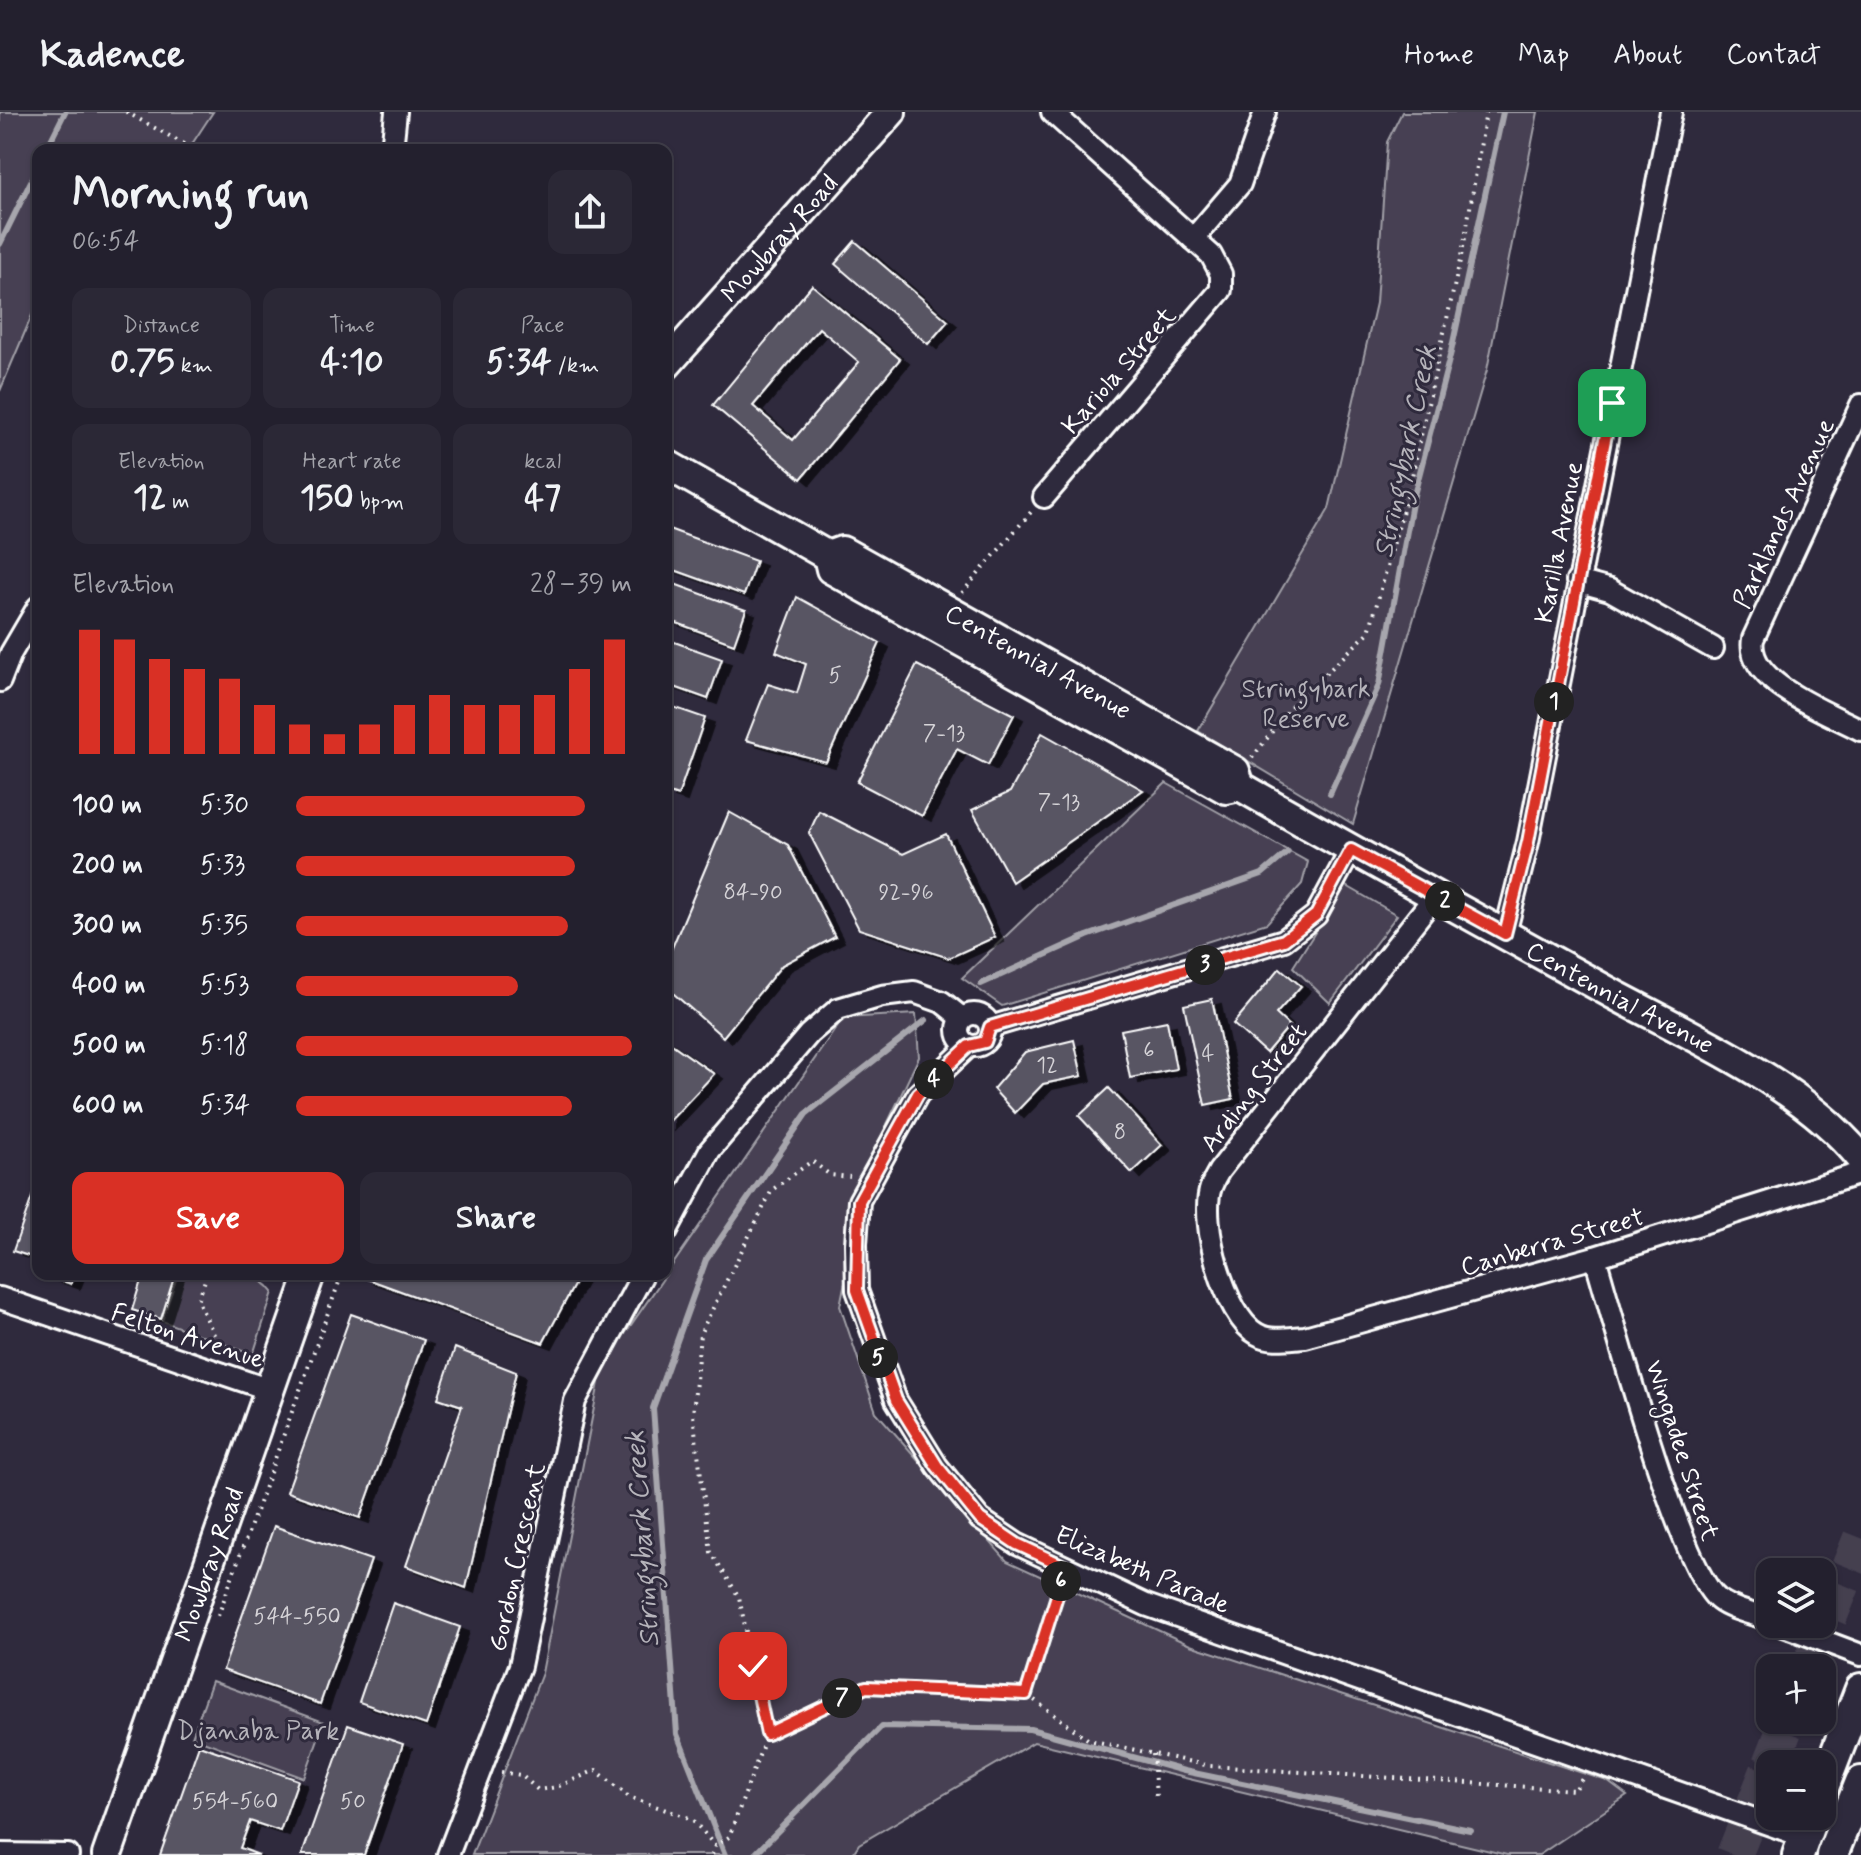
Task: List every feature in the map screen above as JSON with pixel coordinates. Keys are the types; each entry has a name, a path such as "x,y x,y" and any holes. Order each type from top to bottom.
{"main road":[{"name":"Mowbray Road","path":"672,358 891,112"},
{"name":"Centennial Avenue","path":"672,467 828,556 831,569 1226,789 1238,778"},
{"name":"Centennial Avenue","path":"828,556 842,551 1238,778 1351,850 1755,1071 1819,1118 1861,1158"},
{"name":"Mowbray Road","path":"107,1855 308,1280"},
{"path":"1836,1754 1861,1689"},
{"path":"1832,1855 1861,1782"}],"street":[{"path":"393,144 396,112"},
{"path":"1052,112 1193,239 1240,184 1265,112"},
{"name":"Karilla Avenue","path":"1505,934 1528,842 1671,112"},
{"name":"Kariola Street","path":"1044,497 1221,290 1221,274 1211,255 1193,239"},
{"name":"Parklands Avenue","path":"1861,405 1752,643 1757,665 1771,681 1861,730"},
{"path":"1577,581 1610,590 1713,648"},
{"path":"0,681 11,653 32,617"},
{"path":"990,1027 1284,940 1316,915 1351,850"},
{"name":"Arding Street","path":"1254,1333 1239,1317 1225,1289 1210,1238 1210,1189 1219,1171 1435,896"},
{"path":"672,1221 710,1150 809,1034 838,1009 882,996 914,992 942,1002 962,1018"},
{"path":"962,1018 979,1014 990,1027"},
{"path":"962,1018 958,1034 969,1046 985,1042 990,1027"},
{"name":"Elizabeth Parade","path":"969,1046 918,1094 859,1201 857,1290 896,1400 937,1466 980,1519 1017,1544 1146,1605 1805,1836"},
{"name":"Canberra Street","path":"1254,1333 1268,1339 1305,1337 1595,1257 1861,1173"},
{"name":"Wingadee Street","path":"1595,1257 1650,1438 1694,1567 1719,1600 1756,1615"},
{"name":"Gordon Crescent","path":"448,1855 520,1666 575,1401 640,1280"},
{"name":"Felton Avenue","path":"0,1298 270,1390"},
{"path":"1816,1638 1861,1655"},
{"path":"0,1854 68,1855"}],"path":[{"path":"126,112 184,144"},
{"path":"1238,778 1291,707 1369,632 1410,485 1465,238 1486,112"},
{"path":"949,611 1044,497"},
{"path":"712,1855 715,1846 729,1837 767,1734 739,1597 711,1552 693,1415 700,1334 772,1190 812,1161 830,1175 872,1179"},
{"path":"205,1280 198,1301 219,1345"},
{"path":"217,1618 340,1280"},
{"path":"1026,1694 1066,1567"},
{"path":"767,1734 866,1687 1026,1694 1089,1740 1210,1766 1575,1790 1593,1761"},
{"path":"1153,1754 1156,1797"},
{"path":"480,1769 521,1775 538,1790 557,1787 596,1770 629,1797 692,1819 715,1846"}],"green space":[{"path":"0,112 213,112 192,144 32,144 32,315 0,391"},
{"name":"Stringybark Reserve","path":"1402,112 1538,112 1487,370 1353,824 1198,731 1329,509 1376,303 1387,142"},
{"path":"1166,783 1308,862 1302,884 1267,923 1002,1006 962,978"},
{"path":"1345,885 1397,915 1330,1003 1293,967"},
{"path":"916,1014 919,1057 869,1162 840,1306 876,1412 1007,1561 1190,1645 1607,1781 1627,1796 1539,1855 1507,1855 1034,1742 859,1844 852,1855 472,1855 542,1673 602,1367 662,1280 672,1280 672,1266 843,1018"},
{"path":"176,1280 259,1280 273,1292 253,1355 162,1321"},
{"name":"Djanaba Park","path":"212,1681 324,1722 304,1778 192,1737"}],"building":[{"path":"855,241 948,321 928,344 835,264"},
{"path":"812,285 900,359 801,479 713,405","holes":["819,328 859,362 793,440 753,406"]},
{"path":"672,530 756,561 744,595 672,569"},
{"path":"672,583 746,610 734,644 672,621"},
{"path":"797,597 880,643 826,762 746,740 768,684 797,693 806,664 776,652"},
{"path":"672,641 722,659 708,699 672,686"},
{"path":"917,665 1014,715 988,765 957,749 922,816 857,782"},
{"path":"673,707 705,718 678,796 672,794"},
{"path":"1042,733 1143,790 1012,882 972,810 1010,792"},
{"path":"819,811 903,854 946,834 995,937 949,958 859,929 809,833"},
{"path":"729,812 788,845 835,937 782,965 723,1037 672,992 672,948"},
{"path":"1280,968 1301,986 1276,1014 1289,1026 1266,1053 1233,1024"},
{"path":"1212,999 1233,1099 1205,1105 1184,1005"},
{"path":"1167,1021 1176,1069 1130,1078 1121,1030"},
{"path":"1074,1040 1082,1076 1043,1084 1015,1113 993,1089 1025,1052"},
{"path":"672,1044 714,1074 672,1119"},
{"path":"1109,1088 1162,1145 1132,1173 1079,1116"},
{"path":"32,1197 32,1257 13,1251"},
{"path":"141,1280 173,1280 161,1319 132,1310"},
{"path":"370,1280 577,1280 543,1343"},
{"path":"351,1314 424,1340 360,1518 287,1492"},
{"path":"455,1348 516,1372 466,1588 406,1566 462,1406 438,1398"},
{"path":"274,1526 371,1560 320,1704 223,1670"},
{"path":"393,1603 460,1627 426,1725 359,1702"},
{"path":"348,1725 403,1744 364,1855 302,1855"},
{"path":"199,1745 298,1780 280,1831 250,1821 240,1848 259,1855 160,1855"}],"waterway":[{"path":"49,144 65,112"},
{"name":"Stringybark Creek","path":"1330,794 1379,685 1412,503 1451,352 1503,112"},
{"path":"0,244 32,179"},
{"name":"Stringybark Creek","path":"981,984 1087,936 1262,874 1288,852"},
{"name":"Stringybark Creek","path":"725,1855 677,1734 653,1408 706,1260 806,1114 926,1020"},
{"path":"754,1855 882,1726 1030,1729 1184,1771 1470,1830"}],"tunnel":[{"path":"1815,1654 1861,1538"},
{"path":"1776,1750 1783,1734"},
{"path":"1734,1855 1756,1801"}],"route":[{"path":"753,1666 767,1734 866,1687 1026,1694 1066,1567 1017,1544 980,1519 914,1434 880,1362 857,1290 859,1201 918,1094 969,1046 985,1042 990,1035 990,1027 1284,940 1316,915 1351,850 1505,934 1516,900 1528,842 1612,403"}]}
